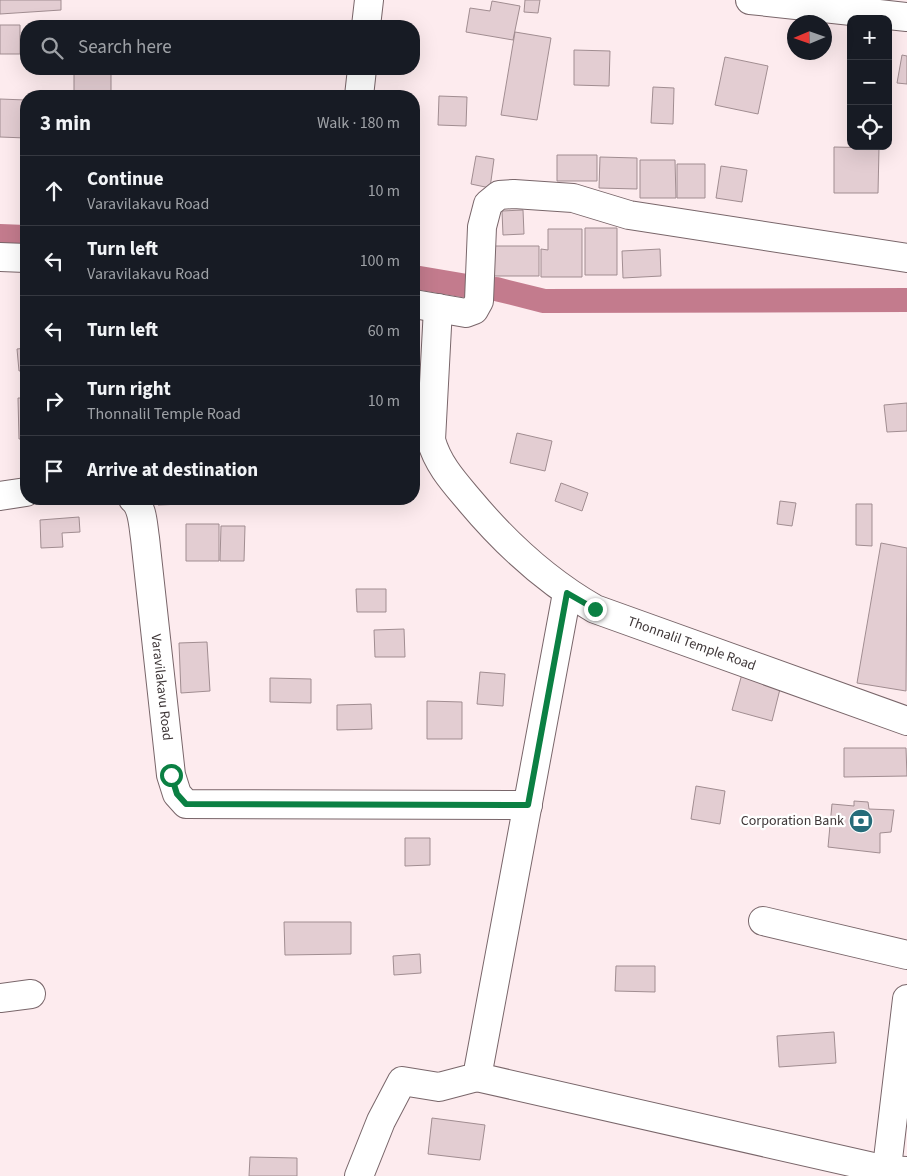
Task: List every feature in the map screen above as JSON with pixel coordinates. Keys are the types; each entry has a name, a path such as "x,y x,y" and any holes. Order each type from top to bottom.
{"street":[{"path":"367,20 369,0"},
{"path":"750,0 907,17"},
{"path":"360,90 362,75"},
{"path":"426,306 466,313 474,310 479,301 482,227 488,204 499,195 507,194 573,198 629,215 907,258"},
{"path":"0,257 20,258"},
{"name":"Thonnalil Temple Road","path":"426,306 423,421 436,456 448,475 493,529 567,593 595,609 907,721"},
{"path":"0,496 20,493"},
{"name":"Varavilakavu Road","path":"138,505 145,538 171,775 177,794 186,804 528,805"},
{"path":"477,1077 567,593"},
{"path":"763,921 907,955"},
{"path":"0,998 31,994"},
{"path":"359,1176 381,1121 402,1081 439,1087 477,1077 893,1172 907,999"}],"building":[{"path":"0,0 61,0 61,10 0,14"},
{"path":"525,0 540,0 538,13 524,12"},
{"path":"492,1 520,6 513,40 466,32 470,8 490,11"},
{"path":"0,25 20,25 20,54 0,54"},
{"path":"515,32 551,38 537,120 501,115"},
{"path":"574,50 610,51 609,86 574,85"},
{"path":"902,55 907,56 907,84 897,83"},
{"path":"725,57 768,66 758,114 715,105"},
{"path":"74,75 111,75 111,90 74,90"},
{"path":"653,87 674,88 673,124 651,123"},
{"path":"439,96 467,97 466,126 438,125"},
{"path":"0,99 20,100 20,138 0,137"},
{"path":"834,147 847,147 847,150 879,150 878,193 834,193"},
{"path":"557,155 597,155 597,181 557,181"},
{"path":"476,156 494,159 490,188 471,184"},
{"path":"600,157 637,158 637,189 599,188"},
{"path":"640,160 675,160 676,198 640,198"},
{"path":"677,164 705,164 705,198 677,198"},
{"path":"721,166 747,170 742,202 716,198"},
{"path":"523,210 524,234 503,235 502,211"},
{"path":"585,228 617,228 617,275 585,275"},
{"path":"548,229 582,229 582,277 541,277 541,249 548,250"},
{"path":"491,246 539,246 539,276 491,276"},
{"path":"660,249 661,276 623,278 622,251"},
{"path":"17,349 20,349 19,371"},
{"path":"18,398 20,398 20,439"},
{"path":"907,403 907,431 887,432 884,405"},
{"path":"517,433 552,441 545,471 510,463"},
{"path":"561,483 588,493 582,511 555,501"},
{"path":"780,501 796,503 792,526 777,524"},
{"path":"856,504 872,504 872,546 856,545"},
{"path":"79,517 80,532 62,533 63,547 41,548 40,520"},
{"path":"186,524 219,524 219,561 186,561"},
{"path":"221,526 245,526 244,561 220,561"},
{"path":"881,543 907,548 906,691 857,683"},
{"path":"356,589 386,589 386,612 357,612"},
{"path":"404,629 405,657 375,657 374,630"},
{"path":"207,642 210,691 181,693 179,643"},
{"path":"480,672 505,674 503,706 477,704"},
{"path":"742,674 781,685 772,721 732,710"},
{"path":"270,678 311,679 311,703 270,702"},
{"path":"427,701 462,702 462,739 427,739"},
{"path":"371,704 372,729 337,730 337,705"},
{"path":"844,748 906,748 907,776 844,777"},
{"path":"696,786 725,791 720,824 691,819"},
{"name":"Corporation Bank","path":"854,801 868,802 869,809 894,810 891,832 880,833 880,853 828,847 832,804 854,806"},
{"path":"405,838 430,838 430,865 405,866"},
{"path":"284,922 351,922 351,954 285,955"},
{"path":"420,954 421,973 394,975 393,956"},
{"path":"616,966 655,966 655,992 615,991"},
{"path":"834,1032 836,1063 779,1067 777,1036"},
{"path":"432,1118 485,1125 480,1160 428,1154"},
{"path":"250,1157 297,1158 297,1176 249,1176"}],"waterway":[{"path":"0,236 20,237"},
{"path":"420,278 467,286"},
{"path":"496,289 544,301 907,300"}],"place":[{"name":"Corporation Bank","path":"861,821"}],"route":[{"path":"171,775 177,794 186,804 528,805 567,593 595,609"}]}
